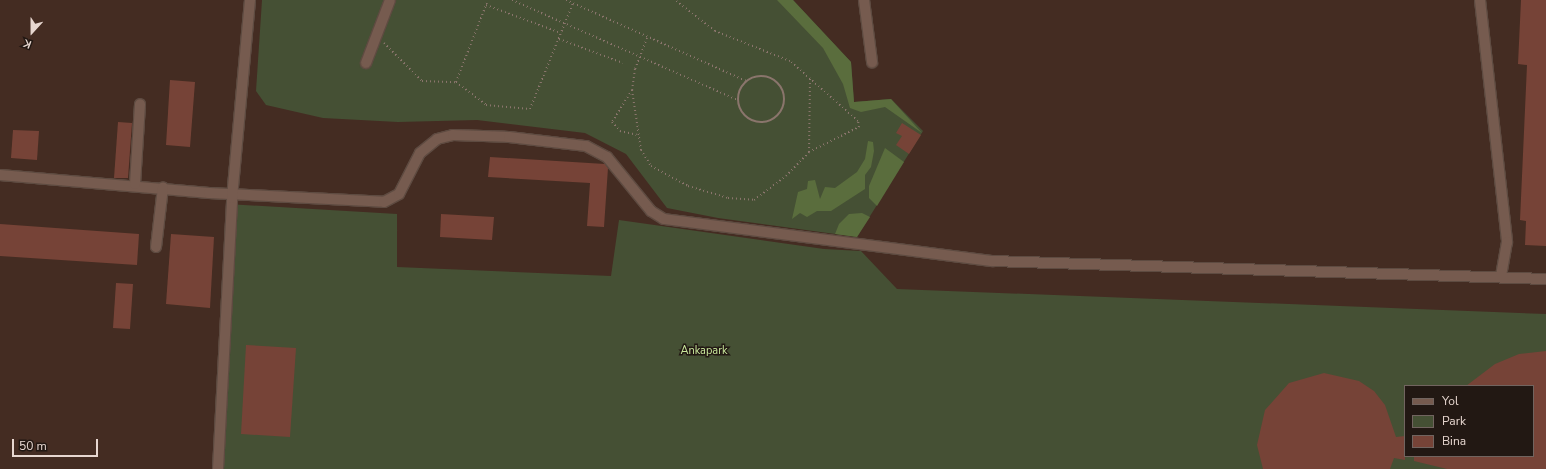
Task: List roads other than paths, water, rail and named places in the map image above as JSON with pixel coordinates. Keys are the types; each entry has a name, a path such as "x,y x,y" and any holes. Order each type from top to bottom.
{"street":[{"path":"218,469 232,191 250,0"},
{"path":"366,63 390,0"},
{"path":"864,0 872,62"},
{"path":"1480,0 1507,242 1501,276"},
{"path":"135,184 140,104"},
{"path":"0,175 135,184 209,193 232,191 384,202 399,194 420,153 437,139 453,134 509,137 586,146 607,157 651,211 664,219 992,261 1501,276 1546,279"},
{"path":"156,247 163,187"}],"park label":[{"name":"Ankapark","path":"704,351"}]}
